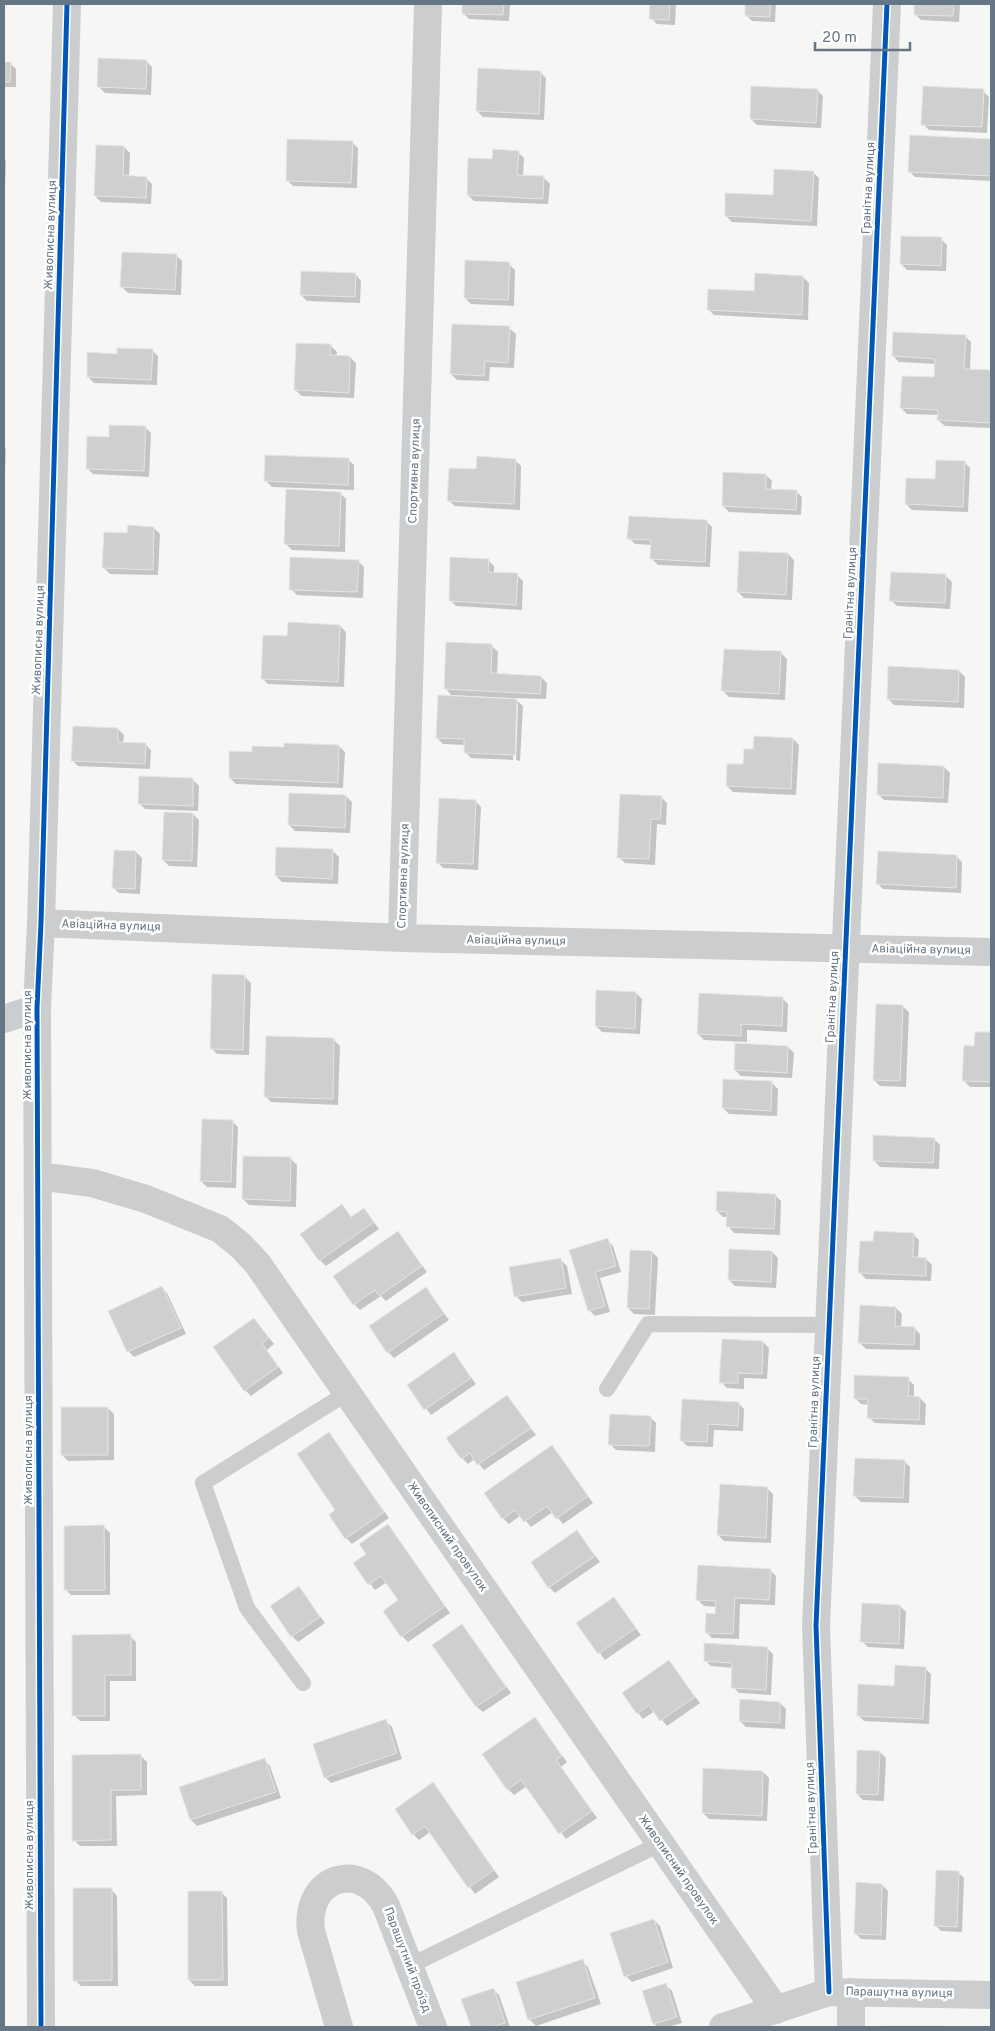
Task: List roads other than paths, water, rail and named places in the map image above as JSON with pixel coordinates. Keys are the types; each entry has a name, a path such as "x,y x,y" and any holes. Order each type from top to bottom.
{"street":[{"name":"Живописна вулиця","path":"41,2027 37,1008 67,4"},
{"name":"Спортивна вулиця","path":"402,938 428,4"},
{"name":"Гранітна вулиця","path":"851,2027 840,1992 816,1626 887,4"},
{"name":"Авіаційна вулиця","path":"41,923 402,938 991,952"},
{"path":"4,1018 37,1008"},
{"name":"Живописний провулок","path":"38,1176 92,1183 146,1199 220,1229 240,1245 257,1263 776,2010"},
{"name":"Парашутний проїзд","path":"339,2027 309,1917 312,1903 319,1892 330,1883 343,1879 357,1879 370,1884 380,1894 433,2027"},
{"name":"Парашутна вулиця","path":"723,2027 840,1992 991,1995"}],"lane":[{"path":"607,1389 648,1324 828,1325"},
{"path":"303,1683 247,1608 203,1483 347,1393"},
{"path":"410,1966 660,1844"}]}
